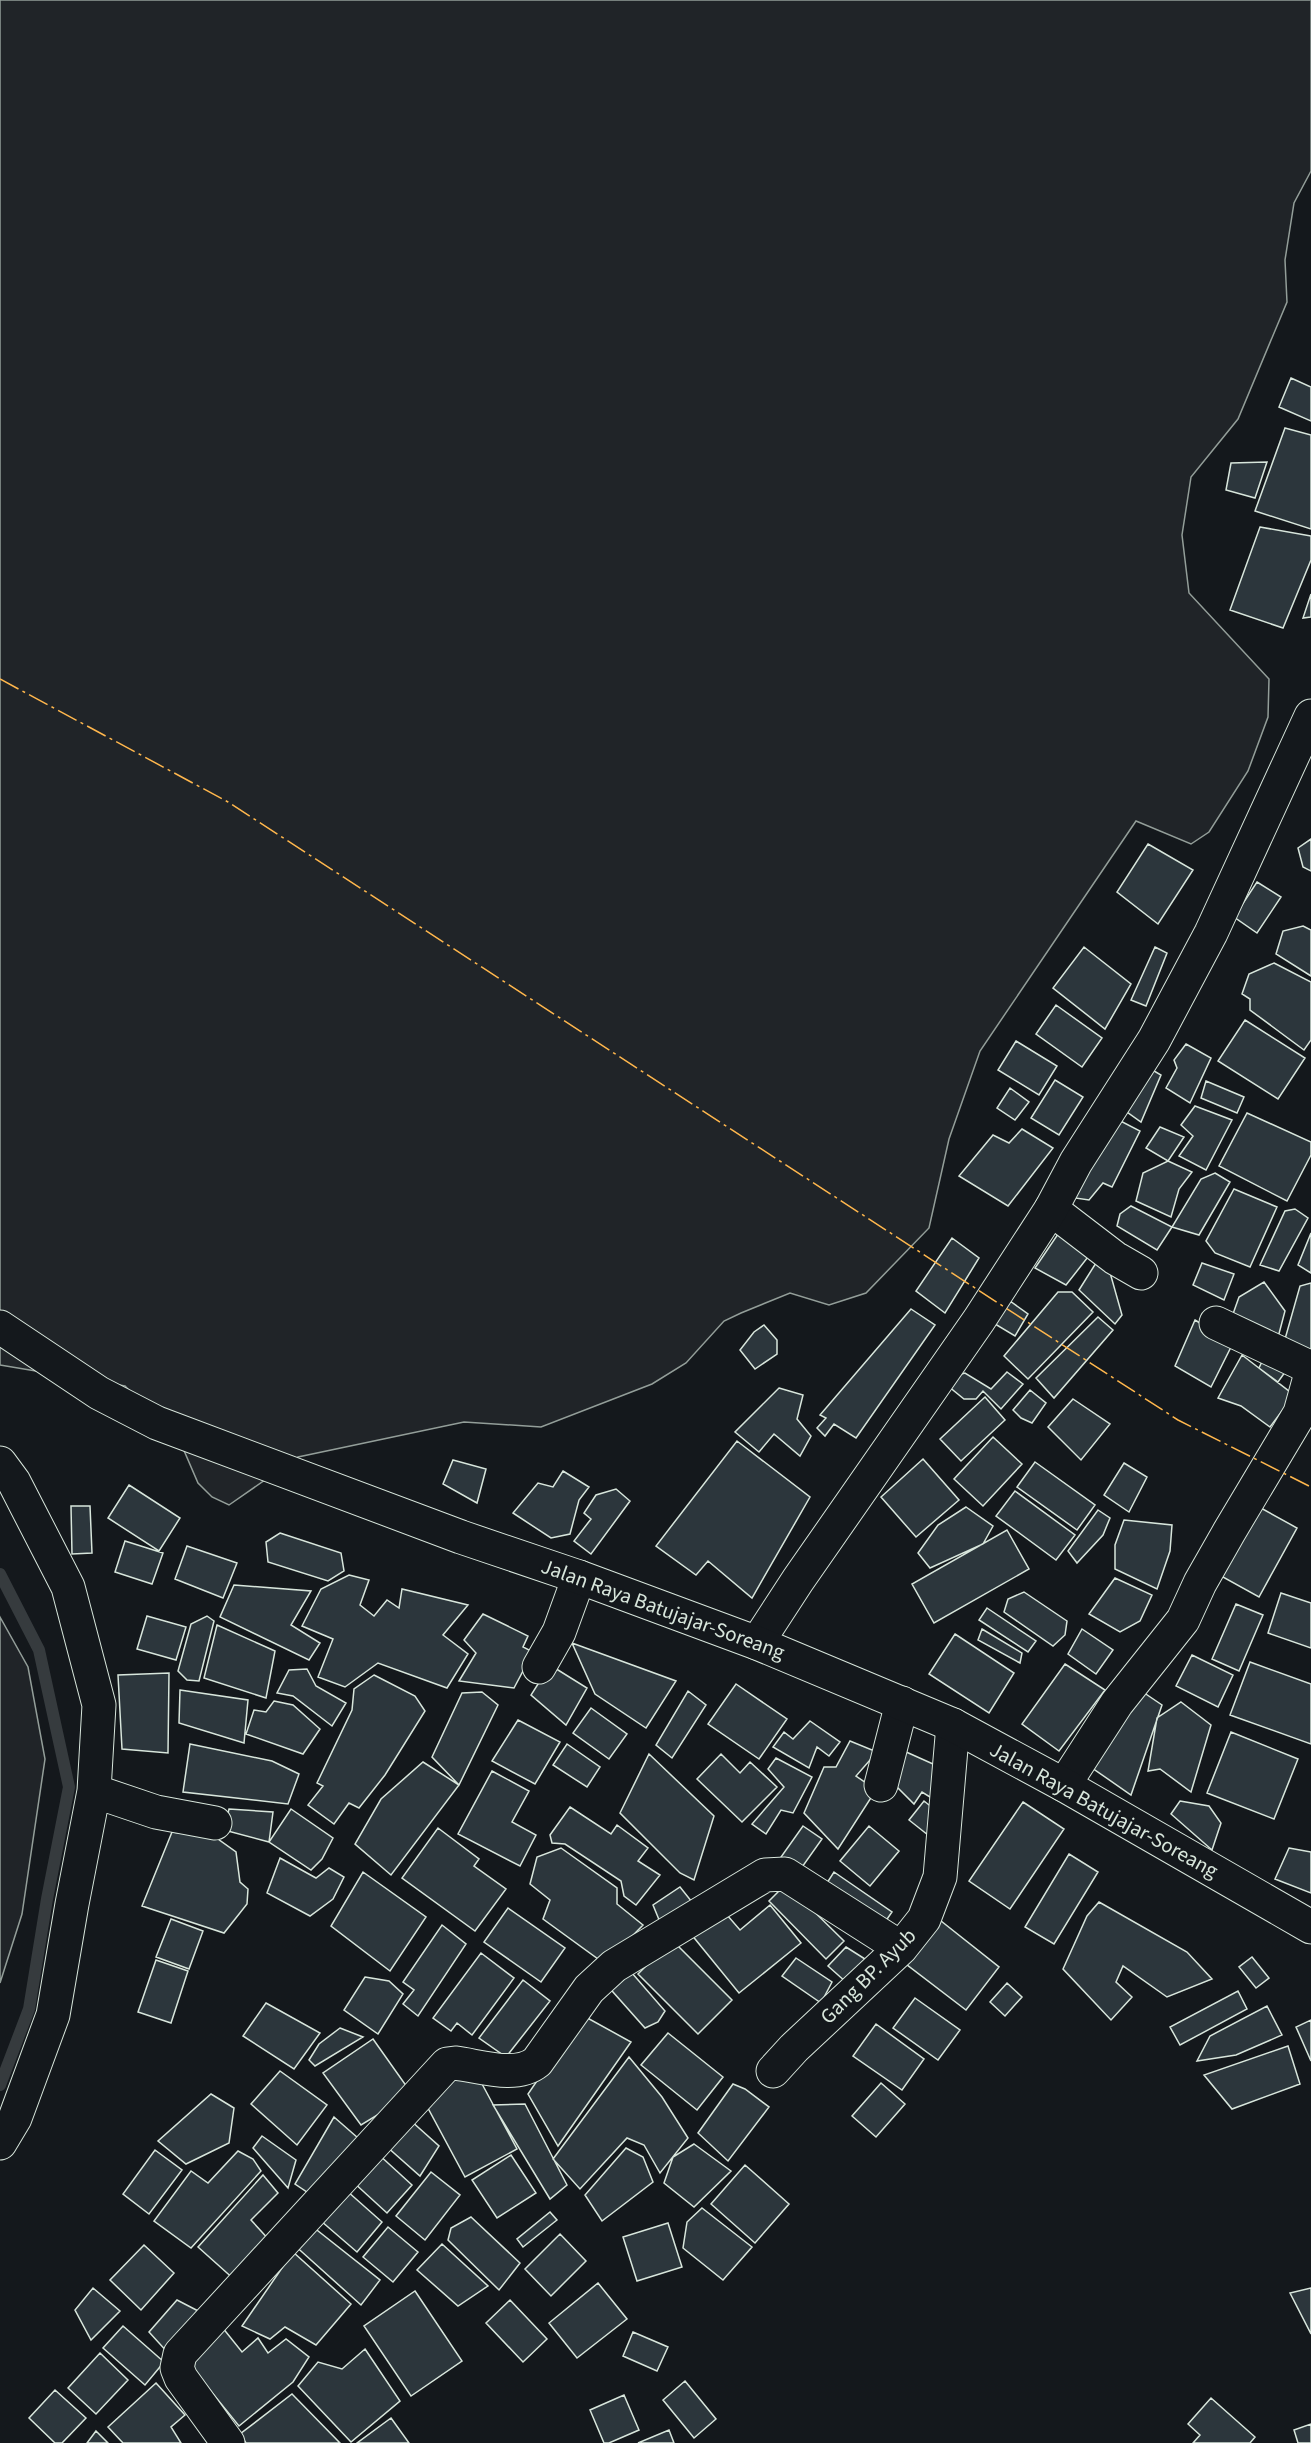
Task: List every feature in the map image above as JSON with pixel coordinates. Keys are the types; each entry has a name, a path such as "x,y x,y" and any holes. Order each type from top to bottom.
{"main road":[{"path":"757,1643 978,1320 1051,1209 1076,1162 1154,1040 1211,933 1311,716"},
{"path":"1051,1209 1115,1258 1140,1273"},
{"path":"1064,1785 1117,1703 1184,1620 1200,1583 1300,1413 1310,1377 1305,1365 1216,1323"},
{"name":"Jalan Raya Batujajar-Soreang","path":"0,1327 99,1393 157,1423 460,1537 579,1577 757,1643 953,1725 1064,1785 1311,1927"},
{"path":"0,1462 14,1482 68,1587 99,1705 94,1791 53,2015 15,2118 0,2144"},
{"path":"539,1667 559,1632 579,1577"},
{"path":"881,1785 902,1703"},
{"name":"Gang BP. Ayub","path":"773,2071 794,2048 901,1948 924,1918 940,1877 953,1725"},
{"path":"94,1791 156,1812 215,1823"},
{"path":"228,2443 181,2378 177,2368 180,2354 447,2064 455,2062 517,2072 528,2070 537,2062 589,1989 615,1966 765,1875 785,1874 901,1948"}],"shaded area":[{"path":"0,0 1311,0 1311,171 1294,203 1285,260 1287,302 1238,419 1191,477 1182,535 1189,593 1269,679 1268,717 1248,771 1209,832 1191,844 1136,821 980,1051 949,1139 929,1228 866,1293 829,1305 790,1293 741,1313 724,1321 686,1363 652,1384 541,1427 464,1422 298,1457 229,1505 212,1497 198,1483 182,1446 125,1386 0,1365"},
{"path":"0,1617 28,1667 45,1759 22,1914 0,1983"}],"building":[{"path":"1291,378 1311,387 1311,421 1279,407"},
{"path":"1285,428 1311,435 1311,529 1255,511"},
{"path":"1267,462 1255,498 1226,490 1231,463"},
{"path":"1260,527 1311,536 1311,560 1283,628 1230,610"},
{"path":"1311,594 1311,617 1303,618"},
{"path":"1311,839 1311,871 1303,867 1298,848"},
{"path":"1148,844 1193,870 1158,924 1117,892"},
{"path":"1257,882 1281,897 1257,933 1234,917"},
{"path":"1303,926 1311,930 1311,976 1276,954 1283,931"},
{"path":"1084,947 1131,984 1105,1029 1053,988"},
{"path":"1155,947 1167,953 1146,1006 1131,1000"},
{"path":"1274,963 1311,982 1311,1040 1304,1050 1250,1010 1250,999 1242,994 1249,974"},
{"path":"1056,1005 1102,1038 1082,1067 1036,1034"},
{"path":"1245,1020 1305,1058 1278,1099 1218,1061"},
{"path":"1016,1041 1057,1066 1039,1095 998,1070"},
{"path":"1186,1044 1211,1058 1190,1103 1166,1088 1177,1068 1174,1060"},
{"path":"1149,1068 1161,1075 1141,1122 1120,1107"},
{"path":"1055,1080 1083,1097 1059,1135 1031,1118"},
{"path":"1206,1081 1244,1097 1237,1113 1201,1098"},
{"path":"1010,1088 1029,1102 1015,1120 997,1108"},
{"path":"1195,1106 1232,1120 1206,1170 1179,1156 1193,1136 1181,1125"},
{"path":"1247,1113 1311,1142 1311,1155 1287,1201 1219,1166"},
{"path":"1107,1114 1140,1131 1112,1187 1103,1183 1089,1200 1075,1198"},
{"path":"1160,1127 1184,1137 1168,1161 1146,1148"},
{"path":"1022,1129 1053,1148 1008,1206 959,1176 993,1135 1009,1143"},
{"path":"1168,1161 1192,1172 1179,1189 1171,1217 1136,1201 1143,1173"},
{"path":"1215,1173 1230,1182 1199,1235 1172,1227 1201,1179"},
{"path":"1234,1189 1277,1207 1250,1267 1215,1253 1206,1241"},
{"path":"1131,1206 1172,1227 1157,1250 1117,1226 1120,1214"},
{"path":"1295,1209 1308,1218 1279,1271 1260,1265 1285,1211"},
{"path":"1311,1233 1311,1273 1298,1265"},
{"path":"1058,1234 1088,1257 1066,1285 1035,1268"},
{"path":"952,1238 979,1258 945,1313 916,1291"},
{"path":"1096,1263 1109,1269 1122,1315 1115,1324 1079,1290"},
{"path":"1202,1263 1234,1274 1224,1300 1193,1285"},
{"path":"1264,1282 1285,1311 1276,1345 1228,1328 1239,1297"},
{"path":"1311,1283 1311,1350 1285,1339 1300,1286"},
{"path":"1058,1292 1072,1292 1093,1312 1028,1379 1004,1356"},
{"path":"1010,1301 1028,1314 1015,1336 995,1324"},
{"path":"911,1309 935,1325 856,1438 834,1424 825,1436 817,1428 826,1418 820,1415"},
{"path":"1098,1317 1113,1330 1054,1398 1036,1378"},
{"path":"1195,1320 1233,1343 1211,1387 1175,1366"},
{"path":"764,1325 777,1340 777,1354 755,1369 740,1350 754,1332"},
{"path":"1242,1355 1294,1395 1270,1427 1241,1406 1218,1398"},
{"path":"1265,1355 1288,1368 1278,1382 1259,1368"},
{"path":"1007,1372 1023,1384 1001,1409 983,1391 976,1399 964,1399 948,1386 951,1377 965,1373 991,1389"},
{"path":"779,1388 803,1395 797,1419 811,1436 800,1456 774,1434 759,1452 735,1432"},
{"path":"1030,1390 1046,1403 1032,1423 1021,1418 1013,1410"},
{"path":"985,1397 1005,1420 961,1461 940,1439"},
{"path":"1073,1399 1110,1424 1081,1460 1048,1427"},
{"path":"993,1437 1022,1464 983,1506 954,1479"},
{"path":"737,1441 810,1497 752,1598 708,1561 696,1575 656,1546"},
{"path":"923,1459 959,1500 916,1537 881,1497"},
{"path":"453,1460 486,1469 477,1503 443,1484"},
{"path":"1035,1462 1095,1505 1077,1530 1017,1487"},
{"path":"1124,1463 1147,1477 1129,1512 1104,1495"},
{"path":"563,1471 589,1487 579,1500 570,1534 551,1538 513,1513 538,1483 553,1487"},
{"path":"129,1485 180,1518 159,1551 108,1518"},
{"path":"616,1489 630,1501 591,1554 574,1541 591,1519 584,1513 596,1495"},
{"path":"1015,1491 1075,1535 1056,1560 996,1516"},
{"path":"1250,1502 1297,1528 1259,1597 1212,1571"},
{"path":"71,1506 90,1506 92,1553 72,1554"},
{"path":"966,1507 993,1526 983,1544 930,1568 918,1553 938,1525"},
{"path":"1098,1510 1110,1518 1103,1535 1077,1563 1068,1551"},
{"path":"1124,1520 1172,1525 1170,1551 1157,1589 1115,1569 1115,1545"},
{"path":"1007,1530 1029,1569 934,1623 912,1584"},
{"path":"280,1533 341,1553 344,1571 328,1581 268,1562 266,1542"},
{"path":"125,1541 163,1553 152,1584 115,1572"},
{"path":"187,1546 237,1563 223,1598 175,1579"},
{"path":"349,1575 369,1580 360,1605 374,1616 387,1600 399,1608 402,1589 468,1605 443,1635 468,1654 447,1688 378,1663 345,1687 318,1677 333,1639 302,1626 321,1589"},
{"path":"1115,1578 1152,1595 1140,1621 1120,1632 1089,1614"},
{"path":"234,1585 311,1591 291,1625 320,1643 309,1660 220,1617"},
{"path":"1024,1592 1067,1621 1065,1635 1053,1646 1004,1612 1008,1599"},
{"path":"1281,1593 1311,1603 1311,1648 1268,1633"},
{"path":"1236,1604 1263,1615 1239,1671 1212,1659"},
{"path":"987,1608 1036,1641 1028,1652 979,1620"},
{"path":"483,1614 528,1636 523,1647 533,1652 514,1688 459,1681 476,1653 464,1640"},
{"path":"147,1616 186,1627 176,1660 137,1649"},
{"path":"207,1616 214,1621 199,1681 187,1680 178,1671 191,1624"},
{"path":"217,1625 275,1651 266,1698 204,1678"},
{"path":"982,1629 1022,1653 1020,1663 978,1640"},
{"path":"1082,1629 1113,1650 1096,1674 1068,1654"},
{"path":"955,1634 1014,1673 989,1713 929,1674"},
{"path":"572,1643 676,1681 646,1728 595,1694"},
{"path":"1192,1655 1233,1675 1218,1707 1176,1686"},
{"path":"1250,1662 1311,1684 1311,1744 1230,1715"},
{"path":"1065,1664 1105,1690 1059,1751 1022,1724"},
{"path":"550,1665 587,1688 566,1725 531,1695"},
{"path":"307,1669 316,1686 346,1703 332,1726 293,1696 277,1693 289,1670"},
{"path":"169,1673 168,1753 122,1749 118,1675"},
{"path":"374,1675 415,1696 425,1711 385,1775 359,1808 349,1803 334,1824 308,1805 323,1786 317,1783 352,1710 354,1689"},
{"path":"736,1684 787,1719 759,1759 708,1724"},
{"path":"1134,1686 1162,1705 1131,1795 1082,1761"},
{"path":"180,1690 248,1700 244,1743 179,1723"},
{"path":"688,1691 706,1705 672,1758 656,1745"},
{"path":"482,1692 498,1705 459,1785 432,1757 462,1693"},
{"path":"274,1701 293,1705 320,1729 303,1754 246,1734 254,1710 266,1712"},
{"path":"1181,1702 1211,1725 1191,1792 1160,1769 1148,1771 1157,1718"},
{"path":"591,1708 627,1734 609,1759 573,1733"},
{"path":"518,1720 560,1742 535,1784 492,1761"},
{"path":"810,1721 840,1742 829,1756 817,1747 809,1768 773,1747 784,1732 793,1739"},
{"path":"1231,1732 1298,1759 1274,1819 1207,1793"},
{"path":"850,1741 877,1752 856,1776 876,1790 838,1849 804,1813 824,1767 836,1767"},
{"path":"190,1744 272,1761 299,1774 288,1804 183,1792"},
{"path":"567,1744 600,1767 587,1787 553,1765"},
{"path":"904,1751 942,1768 938,1802 922,1792 914,1804 887,1777"},
{"path":"649,1754 714,1816 694,1880 680,1873 620,1813"},
{"path":"721,1754 740,1773 750,1762 777,1787 742,1822 697,1779"},
{"path":"776,1758 812,1777 793,1813 781,1810 766,1834 752,1824 784,1787 768,1769"},
{"path":"423,1762 459,1785 391,1875 355,1844 381,1799"},
{"path":"492,1771 529,1791 512,1822 536,1835 520,1866 458,1834"},
{"path":"924,1801 943,1816 928,1835 909,1820"},
{"path":"1180,1801 1209,1806 1221,1823 1212,1850 1171,1814"},
{"path":"1023,1802 1064,1829 1010,1909 969,1881"},
{"path":"570,1807 611,1834 617,1825 648,1848 638,1861 660,1875 636,1905 624,1896 621,1881 565,1844 552,1843 550,1835"},
{"path":"229,1809 273,1812 269,1842 224,1830"},
{"path":"291,1809 333,1838 322,1859 311,1870 269,1842"},
{"path":"803,1826 822,1839 800,1870 781,1857"},
{"path":"869,1826 899,1851 870,1886 840,1861"},
{"path":"438,1828 479,1859 474,1866 506,1889 475,1931 402,1878"},
{"path":"172,1832 215,1837 236,1852 240,1882 248,1889 247,1904 224,1933 142,1906"},
{"path":"561,1848 617,1888 617,1904 643,1925 605,1964 543,1919 550,1900 530,1884 537,1857"},
{"path":"1289,1848 1311,1852 1311,1893 1275,1879"},
{"path":"1069,1854 1098,1872 1054,1944 1025,1927"},
{"path":"280,1858 316,1878 329,1868 344,1877 333,1899 310,1916 267,1893"},
{"path":"363,1872 426,1917 390,1971 331,1926"},
{"path":"834,1872 892,1912 883,1925 825,1886"},
{"path":"786,1884 844,1941 826,1959 769,1901"},
{"path":"680,1887 696,1907 662,1927 653,1905"},
{"path":"1099,1902 1187,1952 1212,1979 1167,1997 1123,1966 1116,1982 1132,1997 1111,2020 1063,1969 1087,1916"},
{"path":"770,1905 801,1943 739,1993 691,1934 721,1908 740,1930"},
{"path":"508,1908 565,1948 541,1982 484,1942"},
{"path":"936,1917 999,1967 966,2010 902,1961"},
{"path":"171,1919 203,1931 189,1969 156,1957"},
{"path":"442,1925 466,1944 418,2016 403,2004 414,1990 403,1982"},
{"path":"672,1940 732,2000 698,2034 638,1974"},
{"path":"846,1947 865,1959 847,1983 828,1966"},
{"path":"481,1953 514,1978 472,2035 457,2023 451,2031 433,2018"},
{"path":"1252,1957 1269,1978 1256,1988 1239,1967"},
{"path":"796,1958 832,1982 821,2003 782,1976"},
{"path":"156,1960 188,1971 171,2023 138,2012"},
{"path":"625,1965 665,2011 658,2022 645,2028 605,1983"},
{"path":"365,1977 389,1981 403,1994 378,2034 344,2010"},
{"path":"523,1980 550,2001 506,2057 479,2038"},
{"path":"1007,1983 1022,1997 1005,2016 990,2002"},
{"path":"1238,1991 1247,2009 1180,2045 1170,2027"},
{"path":"915,1998 960,2030 938,2060 893,2028"},
{"path":"266,2003 320,2033 294,2069 243,2036"},
{"path":"1267,2006 1282,2035 1236,2055 1197,2061 1210,2036"},
{"path":"582,2015 631,2042 558,2146 528,2094"},
{"path":"1311,2020 1311,2061 1296,2027"},
{"path":"876,2024 924,2059 902,2090 853,2056"},
{"path":"340,2028 363,2037 315,2066 309,2060 319,2044"},
{"path":"668,2033 723,2077 697,2110 641,2065"},
{"path":"373,2039 412,2094 361,2125 323,2073"},
{"path":"1288,2046 1300,2084 1232,2109 1204,2075"},
{"path":"629,2057 662,2097 688,2138 660,2173 644,2145 627,2138 580,2189 553,2159"},
{"path":"474,2069 517,2149 465,2177 422,2097"},
{"path":"280,2071 327,2105 297,2145 251,2104"},
{"path":"881,2083 905,2104 876,2137 852,2116"},
{"path":"733,2084 745,2089 769,2107 728,2161 698,2133"},
{"path":"211,2094 234,2108 229,2143 186,2164 158,2141"},
{"path":"525,2104 567,2185 550,2199 493,2105"},
{"path":"334,2117 366,2145 316,2198 295,2184"},
{"path":"410,2120 439,2146 420,2176 386,2146"},
{"path":"262,2136 296,2160 288,2188 253,2148"},
{"path":"694,2144 731,2171 694,2207 664,2183 673,2157"},
{"path":"626,2148 643,2157 653,2182 602,2221 585,2195"},
{"path":"155,2150 182,2170 149,2214 123,2194"},
{"path":"238,2151 253,2159 261,2171 191,2248 154,2221 191,2171 208,2183"},
{"path":"377,2153 412,2185 387,2213 352,2181"},
{"path":"511,2155 536,2193 497,2218 472,2180"},
{"path":"745,2165 789,2204 755,2243 711,2204"},
{"path":"431,2172 460,2195 425,2240 396,2216"},
{"path":"263,2175 278,2193 251,2220 272,2243 236,2281 198,2247"},
{"path":"347,2191 382,2222 357,2252 321,2221"},
{"path":"702,2208 752,2247 723,2280 683,2248 687,2222"},
{"path":"550,2212 557,2220 523,2247 517,2239"},
{"path":"471,2217 520,2263 499,2290 448,2240 451,2228"},
{"path":"308,2223 380,2280 361,2305 292,2243"},
{"path":"668,2223 682,2267 637,2281 623,2237"},
{"path":"388,2227 418,2252 393,2282 363,2257"},
{"path":"560,2234 586,2261 551,2296 525,2269"},
{"path":"442,2244 488,2286 458,2306 417,2270"},
{"path":"144,2245 174,2273 141,2310 110,2280"},
{"path":"293,2252 351,2304 316,2345 285,2327 270,2339 242,2326"},
{"path":"598,2283 627,2319 577,2358 549,2323"},
{"path":"93,2288 120,2311 91,2340 75,2310"},
{"path":"1311,2288 1311,2334 1290,2293"},
{"path":"415,2291 462,2361 411,2396 364,2326"},
{"path":"177,2300 206,2315 169,2354 149,2332"},
{"path":"510,2300 547,2339 523,2362 486,2323"},
{"path":"123,2326 164,2362 145,2385 103,2348"},
{"path":"222,2327 242,2352 258,2338 268,2353 286,2339 309,2357 293,2382 239,2426 184,2358"},
{"path":"633,2332 668,2347 657,2371 623,2356"},
{"path":"365,2349 400,2401 351,2442 298,2386 318,2362 342,2369"},
{"path":"100,2353 128,2380 96,2414 68,2388"},
{"path":"685,2381 716,2419 694,2438 663,2400"},
{"path":"156,2383 185,2415 171,2427 181,2443 123,2443 108,2427"},
{"path":"55,2390 86,2418 62,2443 55,2443 29,2418"},
{"path":"292,2394 340,2443 246,2443 240,2434"},
{"path":"624,2395 639,2430 604,2443 590,2410"},
{"path":"1211,2398 1255,2437 1250,2443 1193,2443 1200,2435 1188,2424"},
{"path":"391,2418 409,2443 357,2443"},
{"path":"1311,2424 1311,2443 1298,2443 1294,2430"},
{"path":"669,2430 674,2443 638,2443"},
{"path":"96,2431 108,2443 87,2443"}],"waterway":[{"path":"0,1574 39,1650 69,1787 29,2009 0,2085"}],"power":[{"path":"0,679 228,802 1178,1420 1311,1487"}]}
